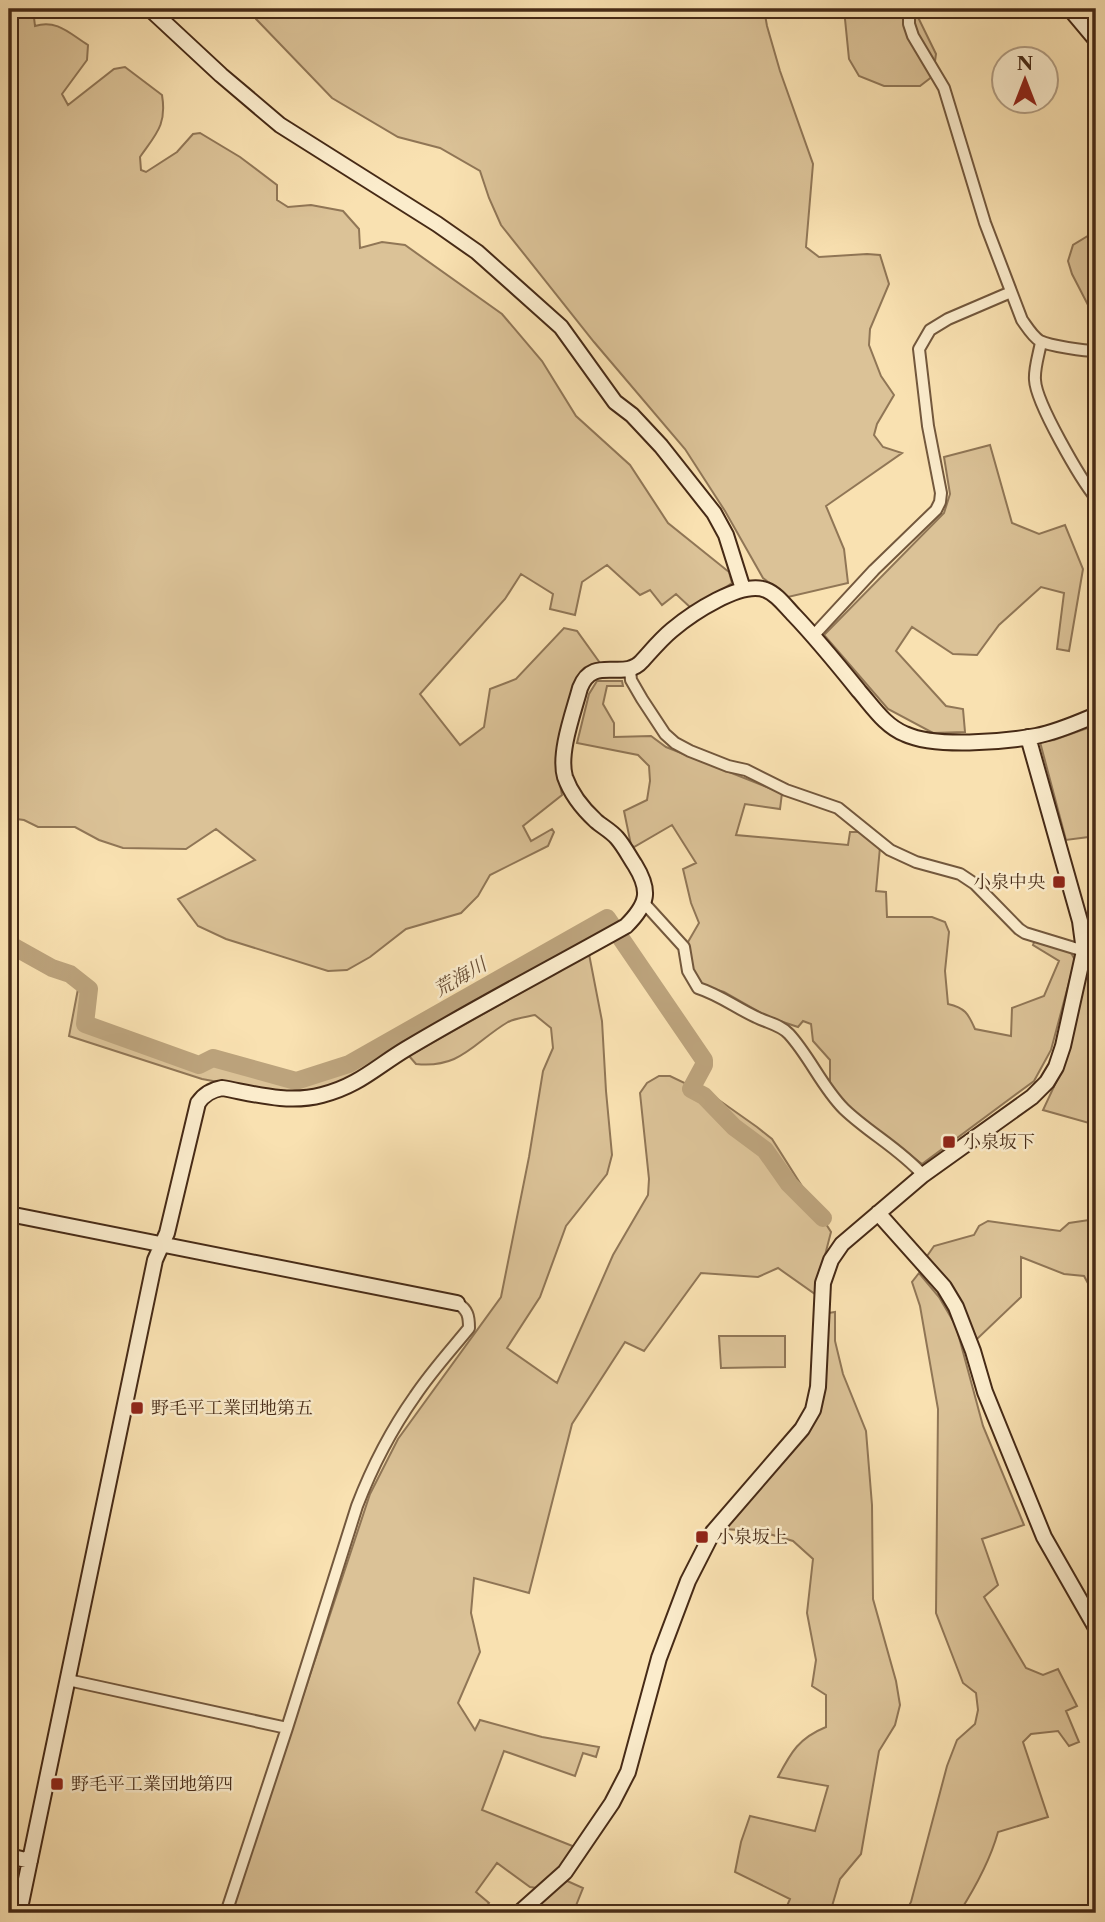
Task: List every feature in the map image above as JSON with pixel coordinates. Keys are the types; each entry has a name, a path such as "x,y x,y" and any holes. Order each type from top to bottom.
{"street":[{"path":"150,9 280,125 477,252 561,327 615,402 632,415 661,446 714,513 726,535 743,589"},
{"path":"909,9 909,24 913,36 944,88 985,223 1022,320 1041,342 1096,351"},
{"path":"1070,9 1096,40"},
{"path":"813,636 874,570 936,510 940,502 941,493 920,373 919,349 926,336 930,330 948,319 1011,292"},
{"path":"1041,342 1035,380 1041,401 1071,459 1096,498"},
{"path":"19,1913 155,1260 167,1233 198,1103 207,1093 222,1088 287,1100 321,1096 348,1087 404,1050 626,926 644,903 646,893 642,876 619,840 582,806 568,784 564,770 565,749 583,679 596,670 629,670 638,666 673,629 697,612 743,589 767,590 777,597 883,720 903,734 916,739 967,742 1028,737 1063,728 1096,715"},
{"path":"629,670 631,680 642,699 665,734 675,743 728,766 746,770 786,790 838,808 890,850 916,862 960,874 975,884 1025,933 1084,944"},
{"path":"519,1913 565,1872 612,1803 628,1772 659,1658 688,1581 713,1532 802,1429 813,1410 818,1387 823,1283 831,1259 842,1244 923,1175 1032,1097 1047,1082 1056,1067 1063,1046 1084,944 1080,921 1028,737"},
{"path":"644,903 684,947 688,971 698,988 716,994 755,1017 784,1029 843,1108 911,1161 923,1175"},
{"path":"1084,944 1096,930"},
{"path":"878,1213 944,1287 956,1307 985,1392 1044,1537 1096,1628"},
{"path":"9,1214 457,1303 465,1308 469,1316 469,1328 411,1402 369,1475 226,1913"},
{"path":"68,1680 288,1728"},
{"path":"9,1856 30,1861"}],"shaded area":[{"path":"9,9 33,9 35,26 57,26 88,45 87,60 62,94 68,105 114,69 125,67 162,95 161,122 140,157 141,170 146,172 177,152 193,134 200,133 240,157 277,185 277,200 288,207 311,205 343,211 359,229 360,248 382,242 405,245 502,314 542,361 576,416 630,465 668,523 729,572 732,583 692,609 676,594 662,605 650,590 640,595 607,565 582,582 575,615 550,609 553,594 521,574 505,599 420,694 460,745 484,727 490,689 516,679 564,628 577,631 600,663 587,668 578,677 557,768 562,795 523,826 531,841 552,829 554,832 548,846 490,875 478,896 461,913 406,929 370,957 347,970 328,971 226,939 198,926 178,899 255,860 216,829 186,849 123,848 99,840 75,827 38,827 24,820 9,818"},
{"path":"255,9 764,9 780,71 813,164 806,247 819,257 880,255 889,284 870,329 869,345 881,376 894,395 877,424 874,435 883,447 902,453 826,506 844,549 848,583 788,597 763,578 725,511 685,449 594,342 501,225 480,171 440,148 398,137 332,98 256,19"},
{"path":"844,9 914,9 936,54 933,76 920,86 884,86 859,76 849,59"},
{"path":"1096,231 1096,309 1089,307 1068,261 1073,245"},
{"path":"990,445 1012,523 1039,534 1065,525 1083,569 1069,651 1057,649 1064,593 1041,587 999,625 977,655 953,654 912,627 896,651 946,706 963,709 965,732 933,733 888,709 824,635 944,513 950,494 944,457"},
{"path":"597,681 622,681 623,686 607,686 603,704 614,723 614,737 651,736 666,747 782,793 780,809 745,804 736,835 848,845 850,832 864,832 880,847 876,891 886,892 887,917 932,917 945,922 949,932 945,971 948,1004 965,1012 975,1029 1011,1036 1012,1008 1044,996 1059,961 1033,945 1035,940 1070,951 1075,960 1051,1050 1034,1081 922,1164 844,1105 830,1088 830,1060 813,1041 811,1024 803,1021 798,1027 768,1017 697,980 690,961 688,942 699,923 683,869 696,863 672,825 634,847 631,845 624,811 647,800 649,766 638,755 577,743 589,694"},
{"path":"1096,725 1096,836 1066,840 1040,742 1054,740"},
{"path":"606,921 610,926 351,1078 317,1091 286,1093 202,1079 69,1036 78,989 85,992 81,1027 200,1068 214,1061 297,1084 350,1068 540,952"},
{"path":"589,954 602,1021 612,1155 607,1174 566,1226 540,1297 507,1348 557,1383 613,1255 648,1195 649,1179 640,1093 647,1083 659,1076 670,1076 716,1098 772,1139 831,1232 815,1294 778,1268 758,1277 701,1273 644,1351 625,1342 572,1424 529,1593 474,1578 471,1613 480,1652 458,1703 475,1730 480,1720 542,1737 599,1747 596,1757 583,1753 575,1776 504,1751 482,1810 575,1847 558,1869 537,1888 530,1887 497,1863 476,1892 489,1903 481,1913 231,1913 370,1494 398,1439 501,1297 543,1071 553,1048 551,1028 535,1015 508,1022 466,1052 445,1062 416,1064 409,1056"},
{"path":"1087,969 1096,969 1096,1125 1043,1110 1065,1063"},
{"path":"988,1221 1060,1231 1069,1223 1096,1221 1096,1298 1084,1276 1064,1274 1021,1257 1021,1297 976,1340 925,1259 934,1246 974,1235 979,1226"},
{"path":"919,1273 939,1297 956,1326 983,1426 1024,1525 982,1539 998,1585 984,1597 1026,1668 1043,1675 1058,1669 1077,1706 1066,1711 1079,1742 1069,1746 1058,1731 1031,1734 1023,1742 1048,1817 998,1832 981,1874 959,1913 905,1913 911,1902 947,1766 957,1740 975,1724 978,1710 976,1693 963,1683 936,1613 938,1409 920,1306 912,1282"},
{"path":"835,1312 835,1341 843,1374 866,1431 872,1505 873,1599 900,1705 895,1725 879,1751 861,1854 840,1879 830,1913 784,1913 790,1899 735,1872 750,1816 815,1831 828,1786 778,1777 797,1747 809,1736 826,1727 826,1695 812,1686 816,1660 807,1613 813,1559 793,1541 759,1531 723,1529 812,1426 823,1395 828,1313"},
{"path":"719,1336 785,1336 785,1367 721,1368"},
{"path":"565,1880 583,1888 573,1913 529,1913"}],"waterway":[{"name":"荒海川","path":"9,944 52,968 70,974 89,989 85,1024 199,1065 213,1058 296,1081 349,1064 607,918 704,1060 691,1089 704,1096 734,1127 765,1150 789,1184 823,1218"}],"place":[{"name":"小泉中央","path":"1059,882"},
{"name":"小泉坂下","path":"949,1142"},
{"name":"野毛平工業団地第五","path":"137,1408"},
{"name":"小泉坂上","path":"702,1537"},
{"name":"野毛平工業団地第四","path":"57,1784"}]}
